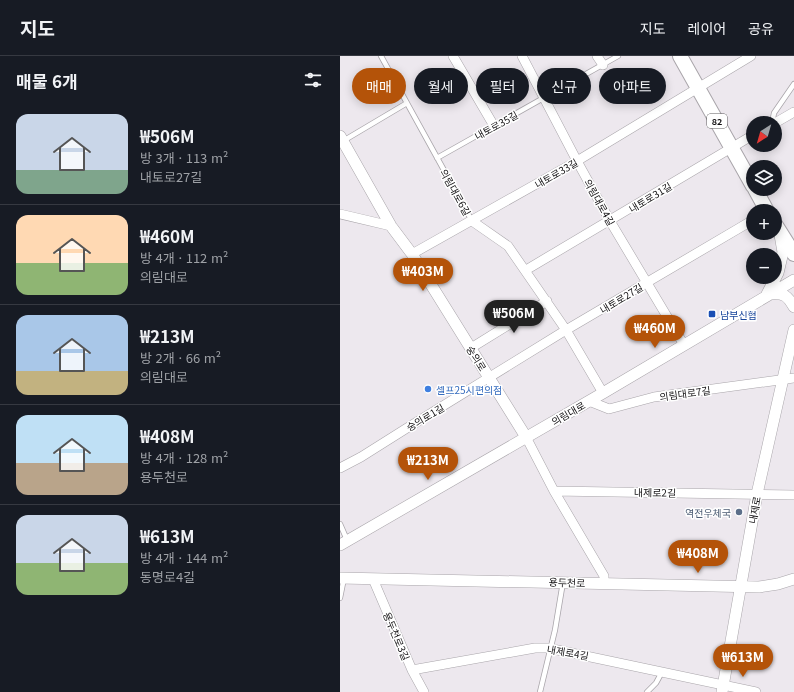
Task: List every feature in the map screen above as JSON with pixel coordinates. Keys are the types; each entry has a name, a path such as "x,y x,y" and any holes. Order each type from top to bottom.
{"main road":[{"name":"82","path":"680,56 746,173"},
{"path":"782,230 794,238"},
{"path":"782,235 794,254"}],"street":[{"path":"453,56 494,126"},
{"name":"의림대로4길","path":"522,56 537,85"},
{"path":"597,56 602,65"},
{"name":"내토로33길","path":"412,254 577,161 750,56"},
{"name":"의림대로4길","path":"547,104 610,221 684,346"},
{"path":"782,119 794,112"},
{"name":"숭의로","path":"341,139 391,226 412,254 526,437 554,490 604,576 604,584"},
{"name":"내토로31길","path":"526,270 746,139"},
{"path":"340,214 391,226"},
{"name":"의림대로6길","path":"472,221 508,246 566,330 603,393"},
{"name":"내토로27길","path":"490,378 566,330 746,224"},
{"path":"767,295 778,273 783,252 780,240"},
{"name":"의림대로","path":"344,543 684,346 794,280"},
{"path":"767,295 781,293 789,298 794,307"},
{"path":"471,348 547,302"},
{"name":"내제로","path":"723,688 757,494 788,378 794,330"},
{"name":"숭의로1길","path":"340,468 361,457 490,378"},
{"name":"의림대로7길","path":"589,401 610,408 654,398 788,378"},
{"name":"내제로2길","path":"554,490 794,495"},
{"name":"용두천로","path":"342,578 759,587 778,584 794,579"},
{"name":"용두천로3길","path":"372,579 412,670 424,692"},
{"name":"내제로4길","path":"412,670 535,648 551,648 662,672 723,688 756,692"}],"lane":[{"name":"의림대로6길","path":"381,56 472,221"},
{"name":"내토로35길","path":"591,71 618,56"},
{"path":"774,116 774,113 794,84"},
{"name":"내토로35길","path":"437,158 537,102"},
{"path":"341,139 407,103"},
{"path":"340,524 344,543"},
{"path":"340,598 342,578"},
{"path":"540,692 551,648 564,582"},
{"path":"647,692 656,683 662,672"}],"place":[{"name":"남부신협","path":"712,314"},
{"name":"셀프25시편의점","path":"428,389"},
{"name":"역전우체국","path":"739,512"}]}
